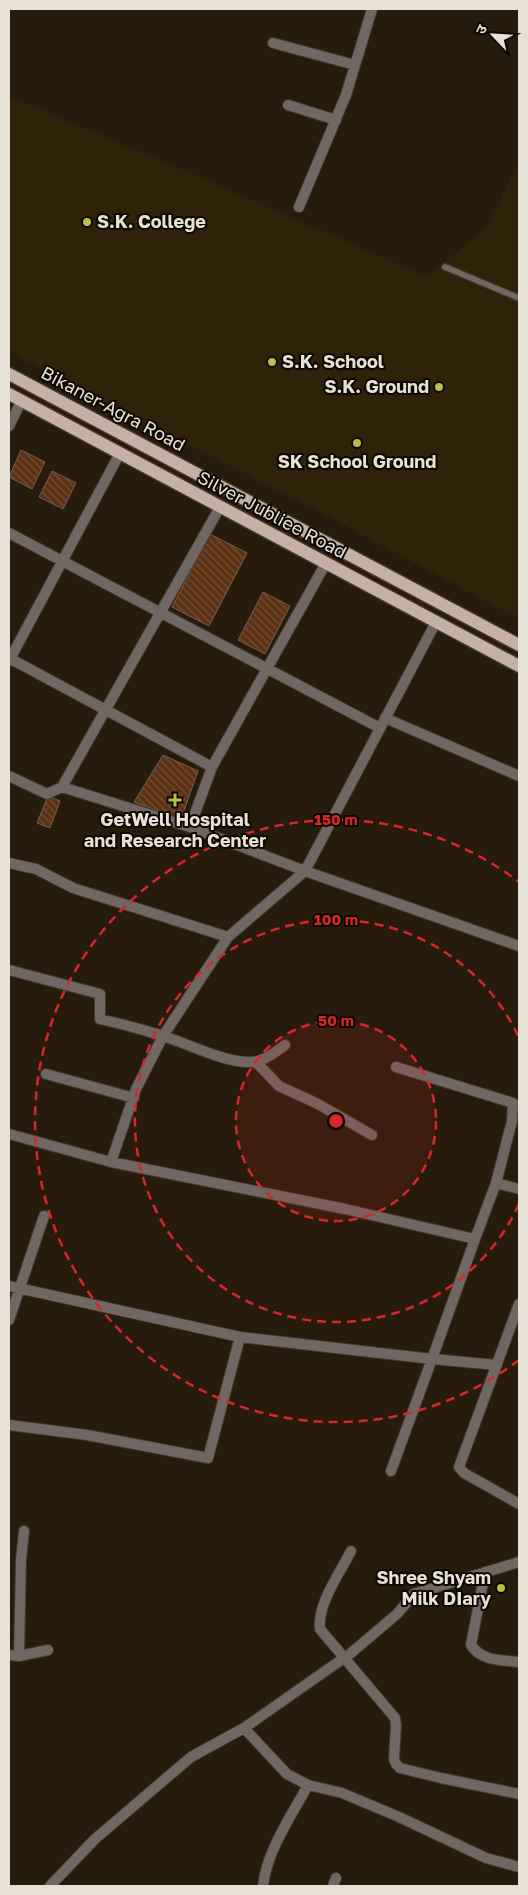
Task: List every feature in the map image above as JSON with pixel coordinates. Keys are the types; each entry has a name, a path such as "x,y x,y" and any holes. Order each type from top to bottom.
{"main road":[{"name":"Bikaner-Agra Road","path":"9,374 519,645"},
{"name":"Silver Jubliee Road","path":"9,394 519,666"}],"street":[{"path":"299,207 346,95 372,9"},
{"path":"273,43 355,65"},
{"path":"288,105 336,120"},
{"path":"9,426 22,400"},
{"path":"120,453 9,659 212,767"},
{"path":"9,776 47,794 62,787 220,507"},
{"path":"9,533 380,728"},
{"path":"190,827 212,767 326,563"},
{"path":"111,1162 134,1098 163,1036 228,937 305,871 436,622"},
{"path":"385,718 519,776"},
{"path":"62,787 190,827 305,871 519,946"},
{"path":"9,863 36,868 74,888 228,937"},
{"path":"9,970 100,994 100,1019 163,1036 231,1059 256,1062 285,1046"},
{"path":"256,1062 279,1086 318,1104 372,1135"},
{"path":"391,1472 496,1183 512,1121 513,1103 396,1067"},
{"path":"46,1074 134,1098"},
{"path":"9,1134 111,1162 345,1209 475,1240"},
{"path":"496,1183 519,1188"},
{"path":"9,1320 14,1287 44,1216"},
{"path":"14,1287 240,1337 497,1365"},
{"path":"519,1304 459,1467 464,1472 519,1504"},
{"path":"9,1425 88,1434 208,1458 240,1337"},
{"path":"24,1530 14,1656 48,1650"},
{"path":"351,1551 322,1606 319,1618 320,1629 395,1718 394,1760 396,1764 400,1768 519,1794"},
{"path":"50,1886 95,1838 191,1757 244,1728 344,1658 397,1614 414,1594 519,1562"},
{"path":"485,1572 472,1645 476,1653 485,1657 519,1662"},
{"path":"244,1728 287,1774 308,1785 342,1793 399,1817 486,1858 519,1867"},
{"path":"263,1886 265,1870 273,1850 308,1785"}],"lane":[{"path":"446,267 519,298"}],"shaded area":[{"path":"9,96 427,277 488,226 519,162 519,619 292,497 137,419 9,351"}],"building":[{"path":"21,450 45,462 32,489 9,477"},
{"path":"52,471 76,483 63,509 39,497"},
{"path":"210,534 247,553 209,626 172,607"},
{"path":"263,592 290,606 265,654 238,640"},
{"path":"163,755 198,771 181,819 134,802"},
{"path":"48,796 60,801 50,828 37,823"}],"place":[{"name":"S.K. College","path":"87,222"},
{"name":"S.K. School","path":"272,362"},
{"name":"S.K. Ground","path":"439,387"},
{"name":"SK School Ground","path":"357,443"},
{"name":"GetWell Hospital and Research Center","path":"175,800"},
{"name":"Shree Shyam Milk DIary","path":"501,1588"}]}
